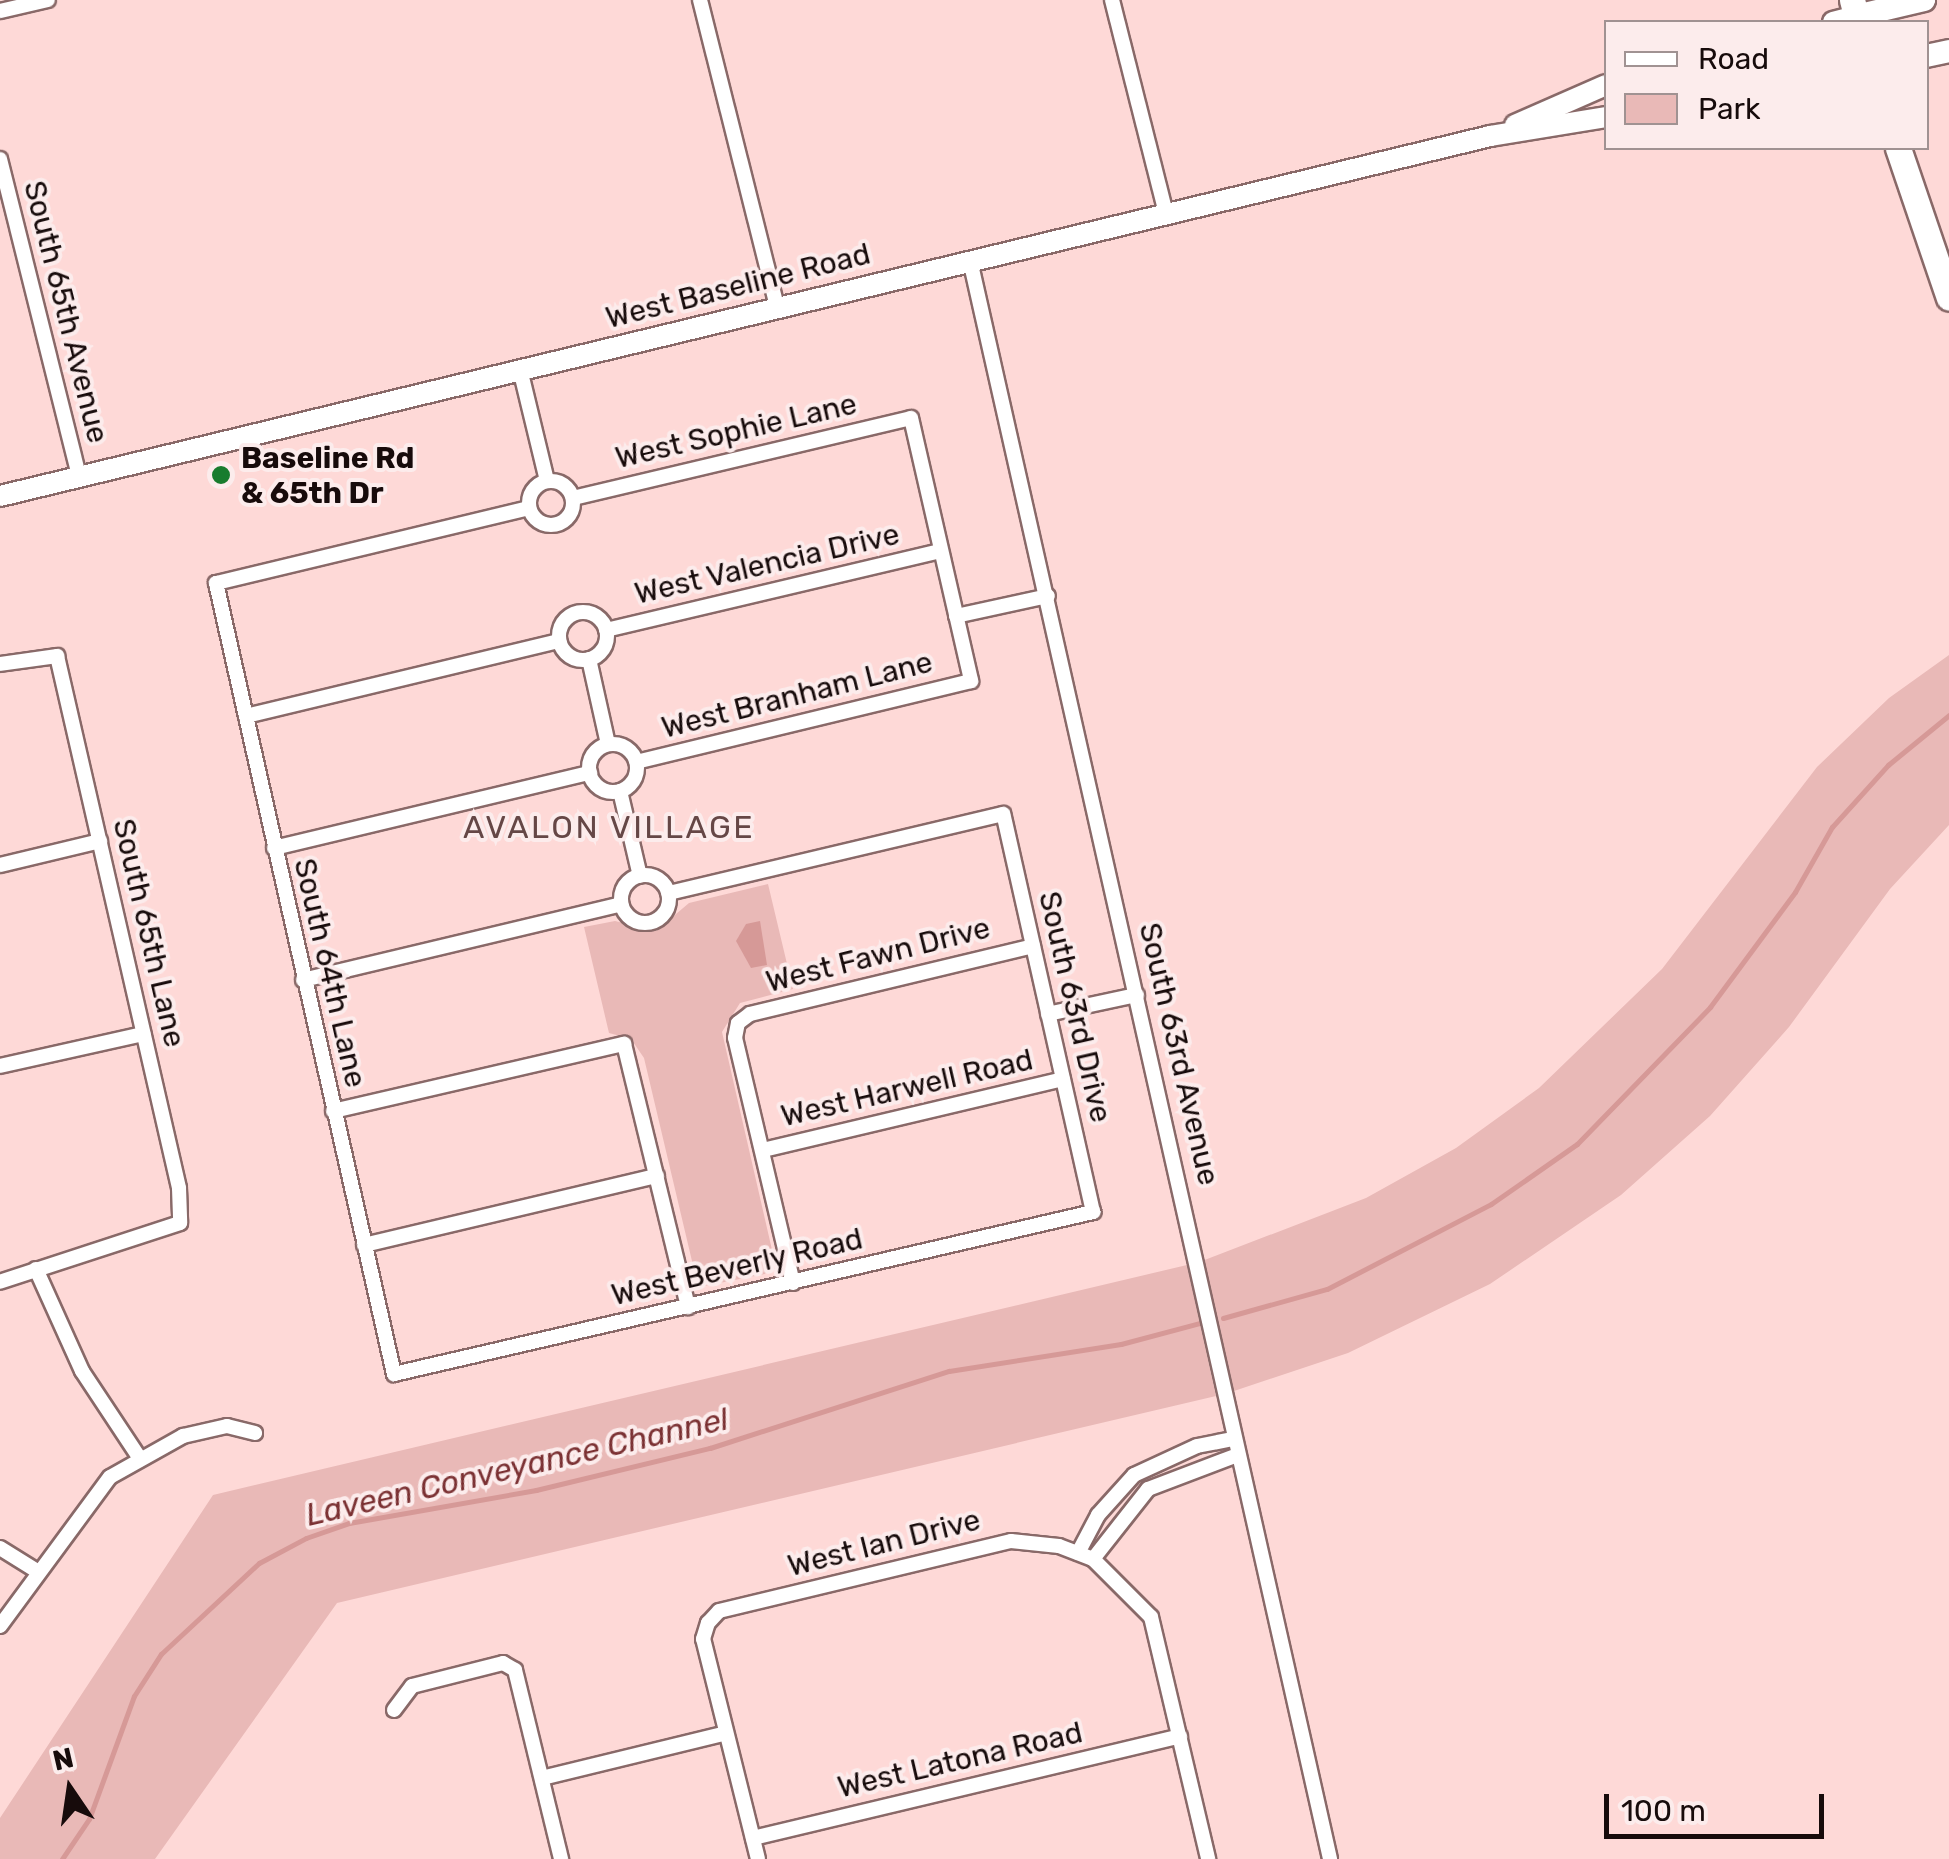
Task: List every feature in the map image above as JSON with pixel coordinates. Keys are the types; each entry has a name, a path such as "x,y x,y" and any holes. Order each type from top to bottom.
{"highway":[{"path":"1899,150 1949,298"}],"main road":[{"path":"1850,15 1924,0"},
{"name":"West Baseline Road","path":"1490,136 1604,86"},
{"name":"West Baseline Road","path":"0,496 1490,136 1604,117"}],"street":[{"path":"0,11 48,0"},
{"path":"700,0 777,307"},
{"path":"1112,0 1166,214"},
{"name":"South 65th Avenue","path":"0,159 79,477"},
{"name":"South 63rd Avenue","path":"970,260 1203,1286 1235,1456 1258,1523 1330,1859"},
{"path":"520,369 547,481"},
{"name":"West Sophie Lane","path":"216,583 529,508 540,523 553,526 569,516 573,498 911,418 941,551"},
{"path":"529,508 530,494 547,481 563,484 573,498"},
{"path":"941,551 956,616 1048,596"},
{"name":"West Valencia Drive","path":"606,630 941,551"},
{"name":"South 64th Lane","path":"216,583 394,1374"},
{"name":"West Valencia Drive","path":"246,716 560,641 562,624 582,612 597,616 606,630 605,645 588,659"},
{"name":"West Branham Lane","path":"637,762 970,681 956,616"},
{"path":"560,641 567,654 588,659 608,744 596,752 590,773"},
{"name":"South 65th Lane","path":"0,664 56,656 179,1188 180,1223 36,1269"},
{"name":"West Branham Lane","path":"608,744 629,749 637,762 632,783 620,791"},
{"path":"274,848 590,773"},
{"path":"590,773 604,790 620,791 640,876"},
{"name":"South 63rd Drive","path":"668,893 1003,814 1092,1212"},
{"path":"0,865 100,842"},
{"path":"640,876 660,881 668,893 667,907 653,921 633,920 621,904 622,889 640,876"},
{"path":"304,980 621,904"},
{"name":"West Fawn Drive","path":"763,1150 735,1038 738,1023 750,1014 1033,946"},
{"path":"1048,1014 1137,995"},
{"path":"0,1066 142,1034"},
{"path":"333,1111 624,1044 688,1307"},
{"name":"West Harwell Road","path":"763,1150 1063,1079"},
{"path":"763,1150 794,1283"},
{"path":"364,1245 657,1176"},
{"name":"West Beverly Road","path":"394,1374 1092,1212"},
{"path":"0,1282 36,1269 82,1371 139,1457"},
{"path":"0,1626 84,1503 139,1457 183,1436 227,1426 255,1433"},
{"path":"1078,1553 1098,1515 1134,1475 1197,1446 1232,1439"},
{"path":"1208,1859 1151,1618 1093,1560 1148,1489 1235,1456"},
{"name":"West Ian Drive","path":"726,1733 703,1639 708,1623 719,1611 1011,1541 1078,1553 1093,1560"},
{"path":"0,1548 37,1571"},
{"path":"394,1710 412,1686 503,1663 515,1670 561,1859"},
{"path":"542,1778 726,1733 758,1859"},
{"name":"West Latona Road","path":"753,1838 1180,1736"}],"green space":[{"path":"1949,655 1949,825 1890,889 1789,1027 1710,1116 1621,1195 1490,1284 1348,1353 1231,1392 1202,1261 1366,1198 1456,1148 1539,1088 1662,969 1817,767 1889,698"},
{"path":"768,884 793,989 740,1003 722,1032 775,1263 765,1274 704,1286 696,1278 644,1058 631,1039 609,1033 584,927 615,921 656,931 689,903"},
{"path":"1187,1265 1216,1396 337,1603 155,1859 0,1859 0,1818 213,1495"}],"shaded area":[{"path":"760,921 767,965 751,968 736,941 746,924"}],"waterway":[{"name":"Laveen Conveyance Channel","path":"1223,1318 1327,1289 1491,1204 1577,1144 1710,1007 1795,892 1832,827 1888,765 1949,715"},
{"name":"Laveen Conveyance Channel","path":"62,1859 89,1819 134,1696 161,1654 259,1563 306,1538 349,1523 536,1490 710,1448 949,1371 1121,1344 1200,1323"}],"place":[{"name":"Baseline Rd & 65th Dr","path":"221,475"}],"district":[{"name":"AVALON VILLAGE","path":"609,827"}]}
